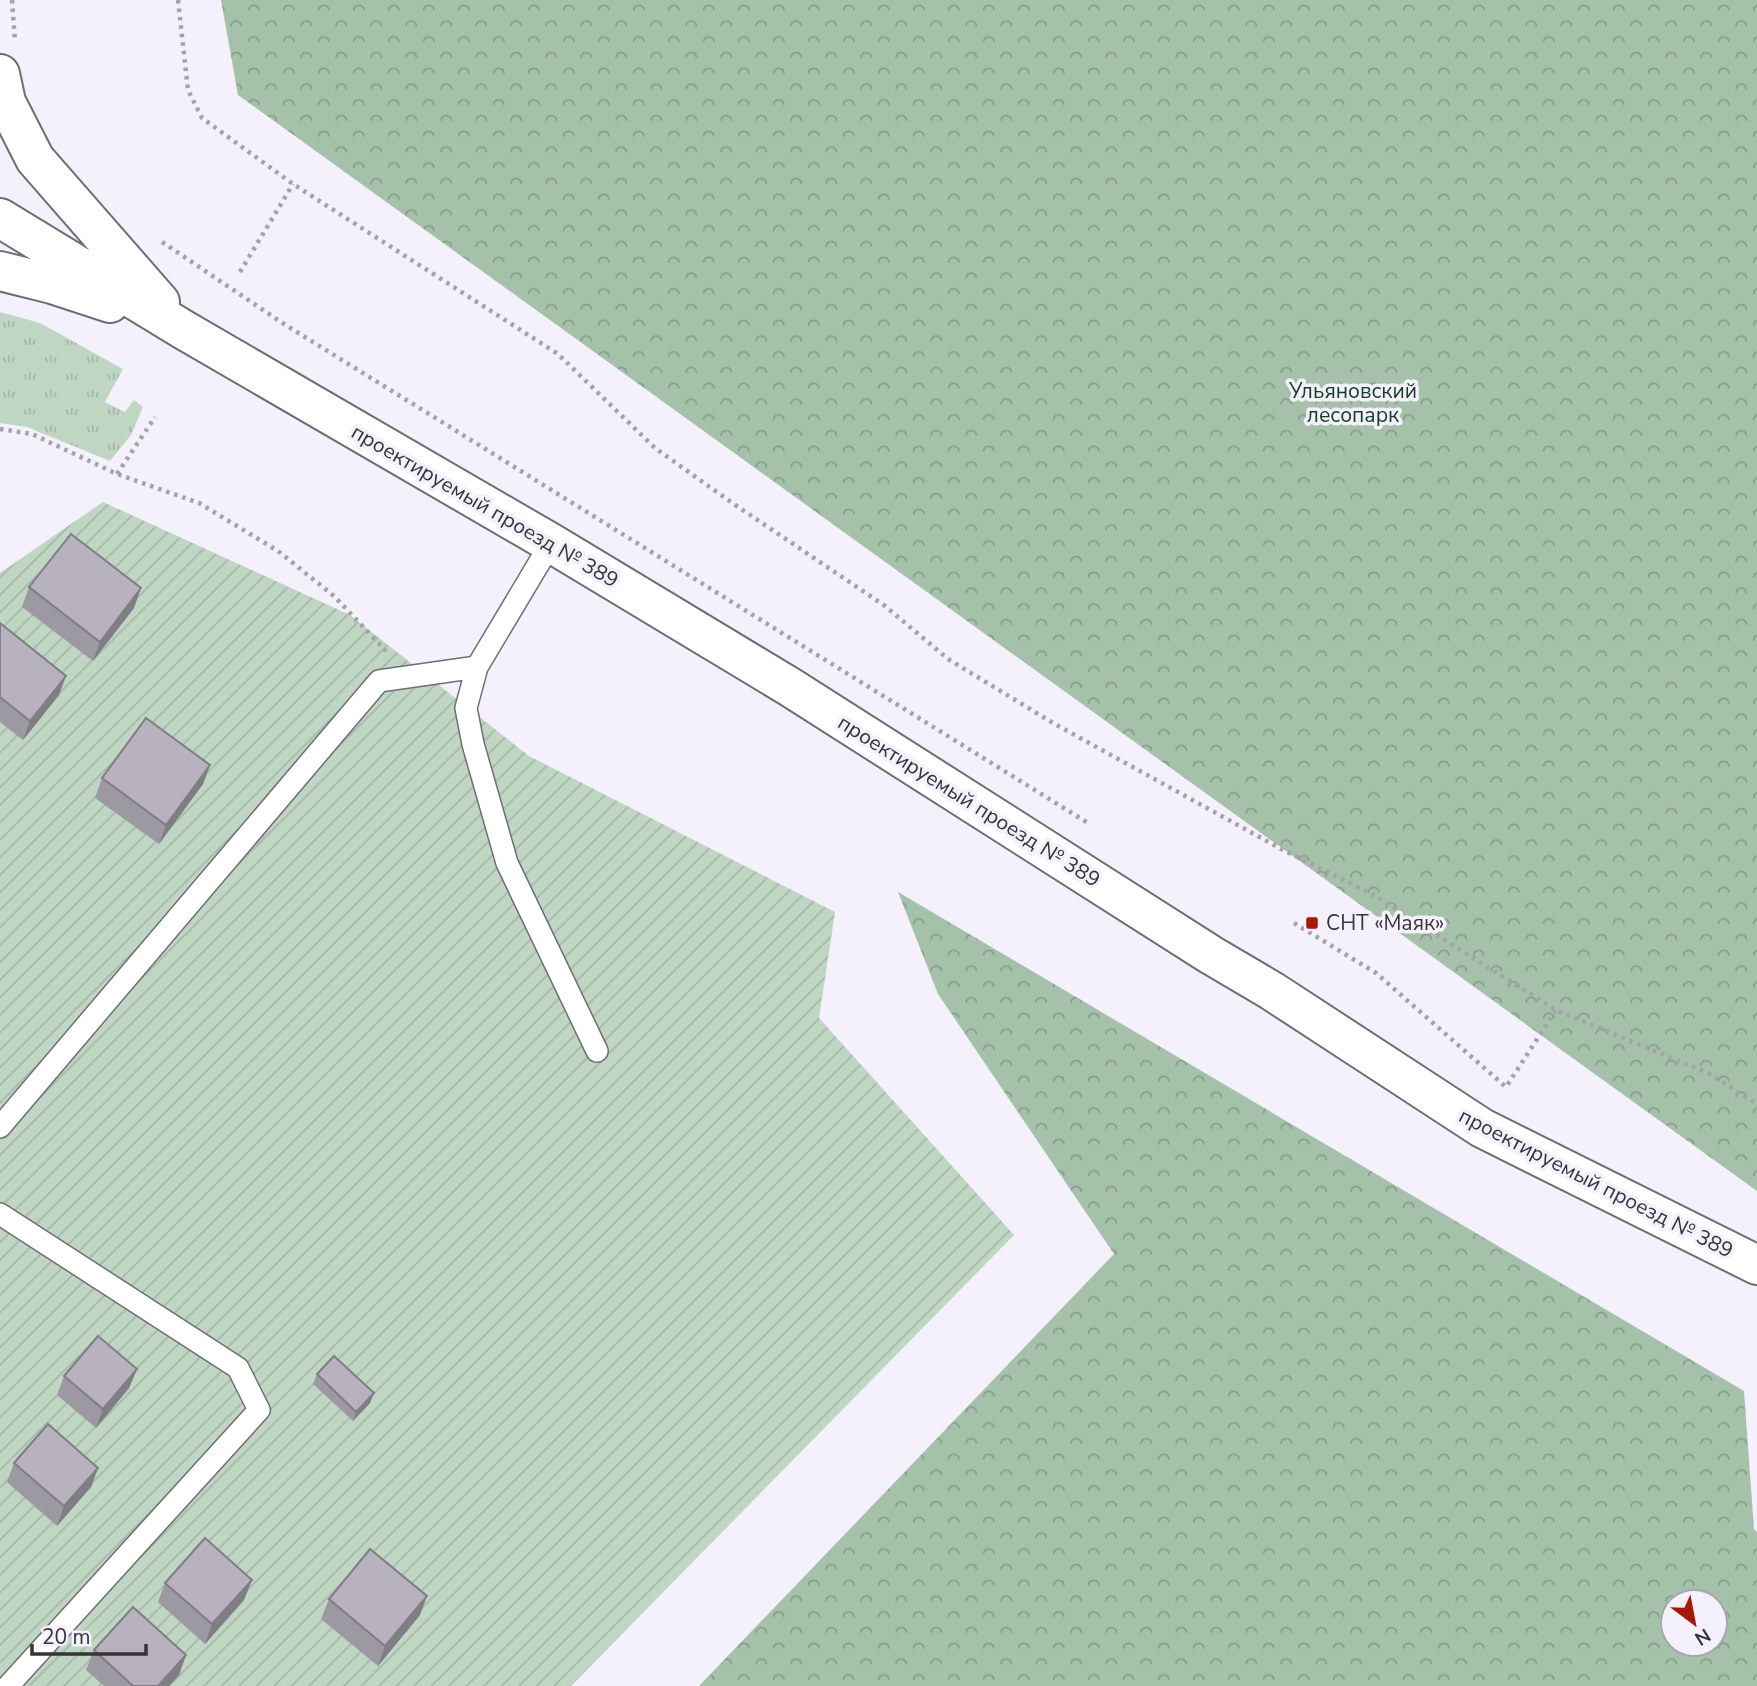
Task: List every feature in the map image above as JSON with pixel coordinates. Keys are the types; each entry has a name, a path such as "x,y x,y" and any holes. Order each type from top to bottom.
{"main road":[{"path":"8,63 6,102 36,159 184,330"},
{"path":"0,218 184,330"},
{"path":"0,271 52,284 184,330"},
{"name":"проектируемый проезд № 389","path":"184,330 551,543 802,694 1199,947 1272,990 1482,1128 1757,1265"}],"lane":[{"path":"551,543 477,667 466,708 473,744 507,863 597,1051"},
{"path":"0,1127 379,681 477,667"},
{"path":"0,1214 238,1368 259,1410 8,1686"}],"path":[{"path":"8,63 12,0"},
{"path":"178,0 188,90 202,118 293,184 558,354 655,448 886,606 948,659 1052,723 1283,850 1370,893 1556,1010 1710,1074 1757,1104"},
{"path":"240,272 293,184"},
{"path":"160,241 284,324 1088,823"},
{"path":"117,474 155,417"},
{"path":"0,429 32,434 117,474 199,503 278,551 334,596 411,677"},
{"path":"1294,923 1376,973 1506,1087 1556,1010"}],"green space":[{"name":"Ульяновский лесопарк","path":"221,0 1757,0 1757,1191 238,95"},
{"path":"0,312 40,323 123,369 105,402 125,412 134,400 143,407 131,435 110,461 27,427 0,423"},
{"path":"103,502 350,615 529,756 835,912 819,1018 1014,1235 571,1686 0,1686 0,573"},
{"path":"898,892 1744,1391 1754,1529 1757,1532 1757,1686 699,1686 1114,1254 938,994"}],"building":[{"path":"71,534 141,588 100,642 29,587"},
{"path":"0,623 66,676 30,721 0,697"},
{"path":"146,718 210,765 166,825 102,778"},
{"path":"98,1336 137,1369 103,1409 64,1376"},
{"path":"334,1356 374,1393 356,1412 317,1374"},
{"path":"48,1424 98,1468 64,1506 14,1463"},
{"path":"205,1538 252,1580 212,1624 165,1583"},
{"path":"370,1549 427,1596 385,1646 329,1599"},
{"path":"133,1607 186,1655 158,1686 133,1686 94,1650"}],"place":[{"name":"СНТ «Маяк»","path":"1312,923"}]}
